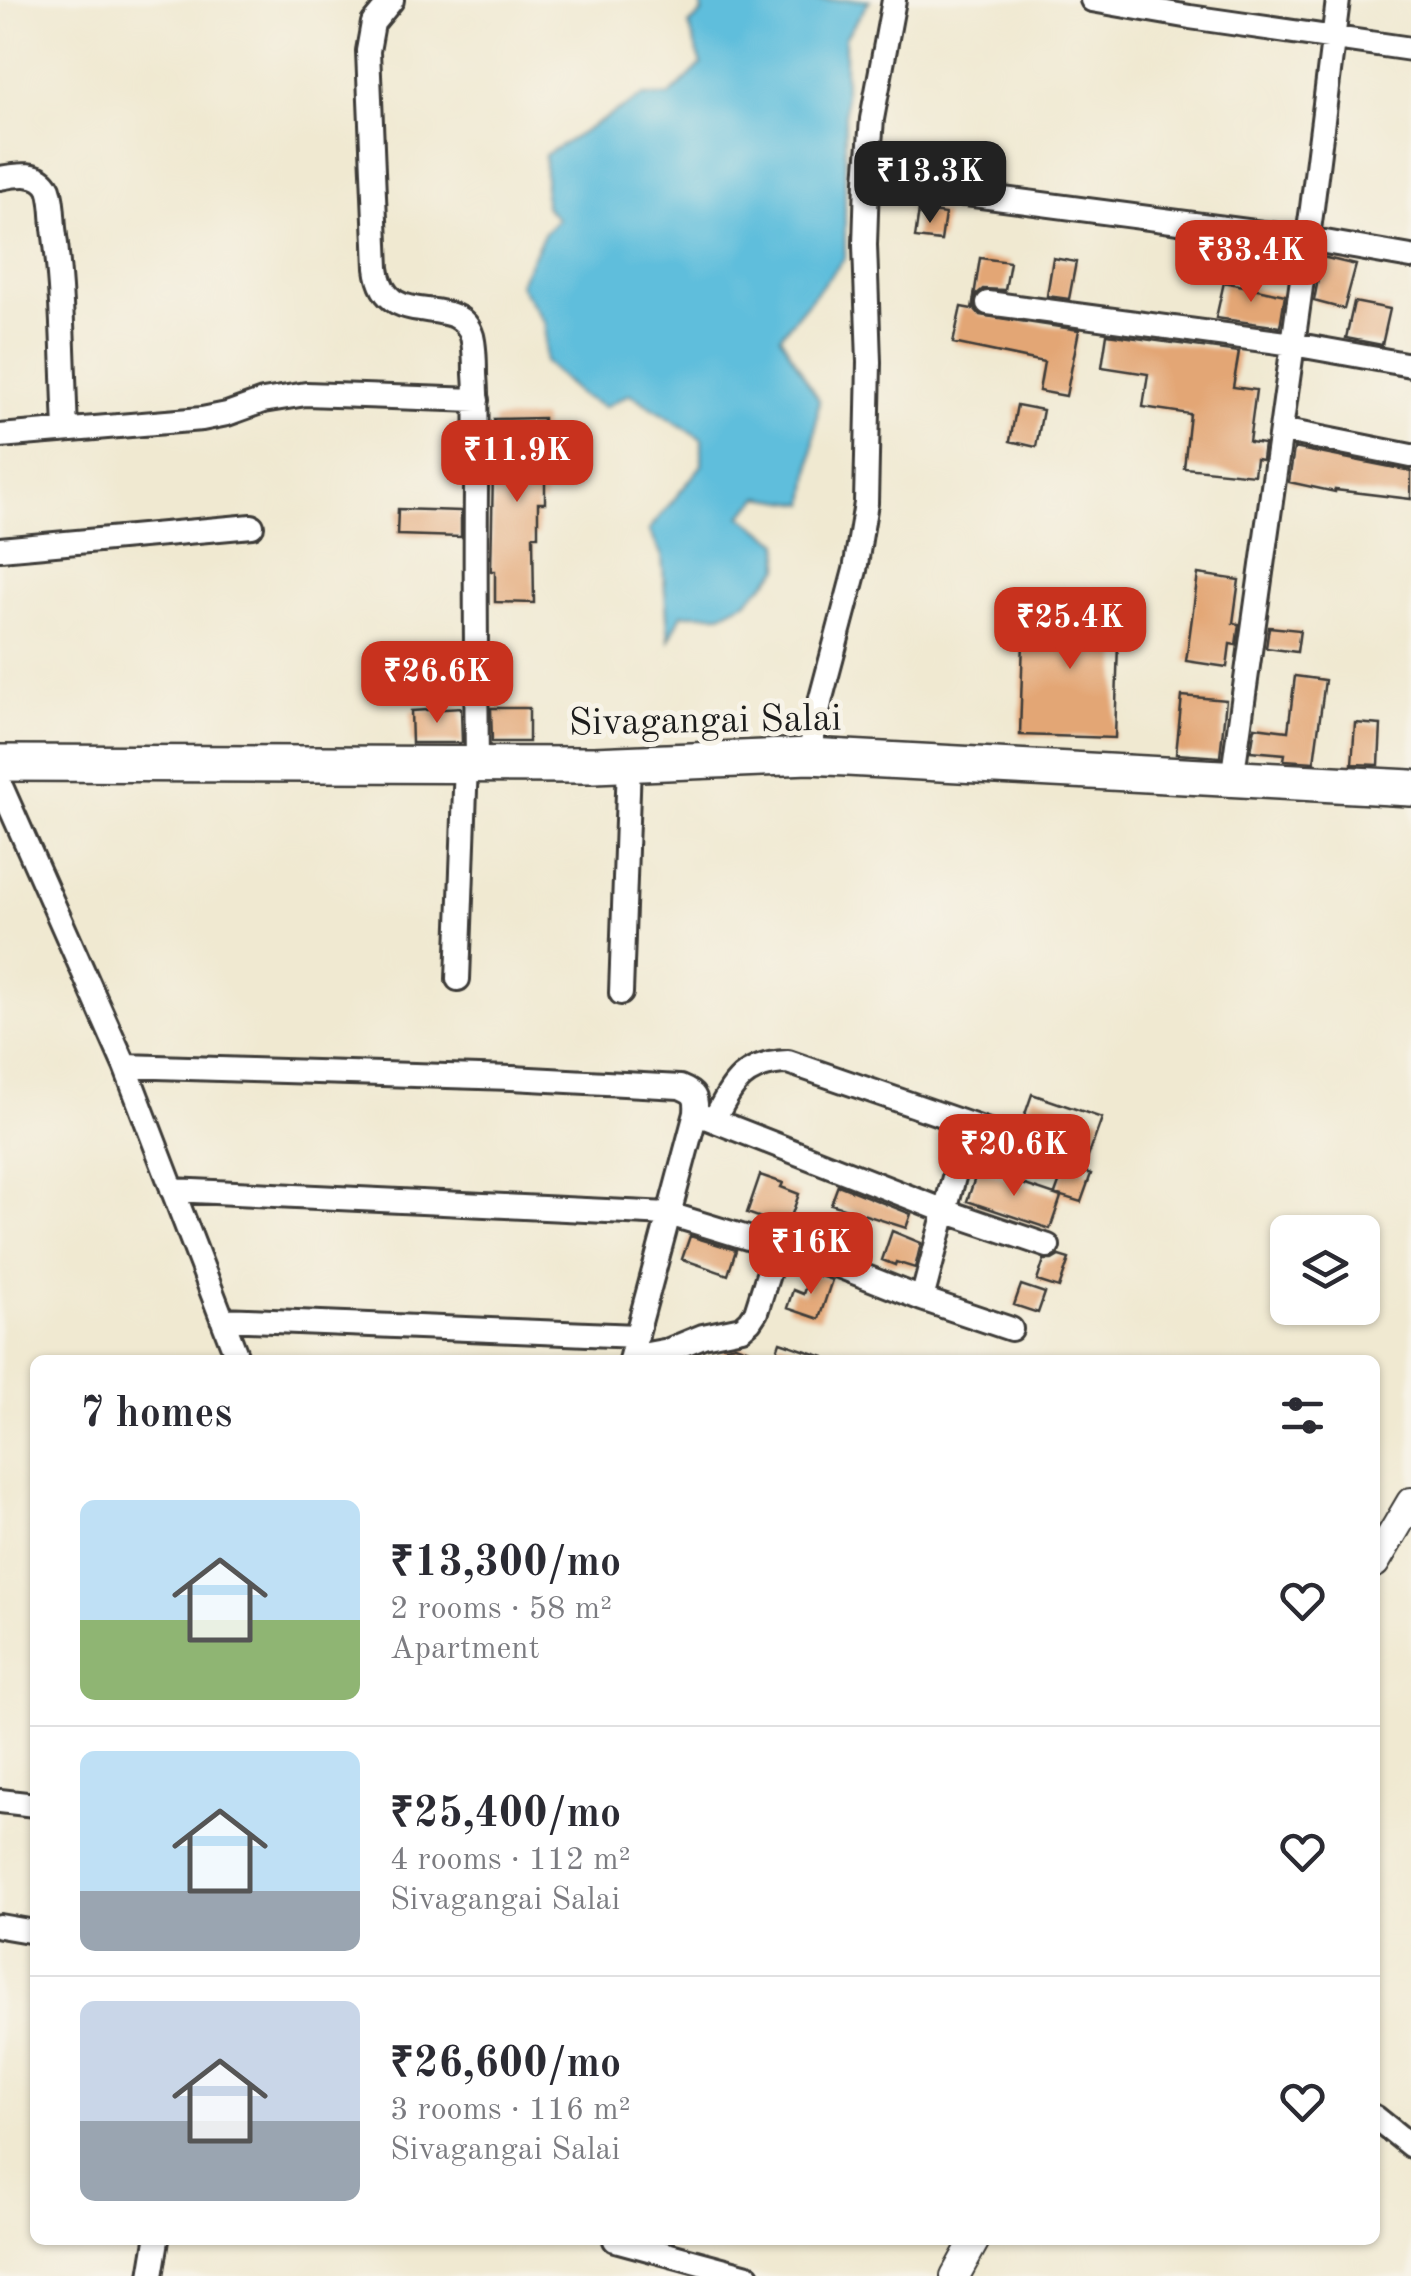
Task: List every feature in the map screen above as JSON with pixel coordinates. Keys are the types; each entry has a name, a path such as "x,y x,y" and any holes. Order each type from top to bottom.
{"main road":[{"name":"Sivagangai Salai","path":"0,763 629,763 809,756 1411,788"}],"street":[{"path":"392,0 374,22 368,51 379,286 399,304 457,317 468,326 473,339 477,400 471,763 458,979"},
{"path":"809,756 855,570 866,504 867,181 872,119 894,0"},
{"path":"1092,0 1411,50"},
{"path":"1232,780 1338,0"},
{"path":"0,178 33,176 49,190 59,260 66,430"},
{"path":"867,181 1308,238 1411,257"},
{"path":"988,304 1293,344 1411,365"},
{"path":"0,436 202,419 295,395 477,400"},
{"path":"1281,430 1411,456"},
{"path":"0,549 252,526"},
{"path":"621,994 629,763"},
{"path":"0,784 125,1066 236,1355"},
{"path":"633,1351 669,1214 705,1117 735,1082 766,1062 788,1062 1064,1158"},
{"path":"125,1066 680,1087 693,1092 705,1117 944,1211 1048,1246"},
{"path":"922,1299 968,1124"},
{"path":"172,1190 669,1214 777,1246 1011,1329"},
{"path":"222,1318 633,1351 670,1350 704,1336 742,1328 750,1321 777,1246"},
{"path":"1380,1547 1411,1502"},
{"path":"0,1801 30,1804"},
{"path":"0,1926 30,1931"},
{"path":"1380,2121 1411,2146"},
{"path":"151,2276 156,2245"},
{"path":"634,2245 748,2276"},
{"path":"955,2276 971,2245"}],"water":[{"path":"702,0 870,0 845,38 845,258 780,336 819,400 806,504 760,497 741,516 780,543 780,568 747,601 721,614 682,614 669,640 662,556 649,530 702,465 702,439 630,394 604,407 578,394 545,362 545,323 519,284 545,232 558,219 545,206 545,155 643,96 669,96 701,65 689,25 702,13"}],"building":[{"path":"919,210 945,214 941,241 915,238"},
{"path":"1322,257 1356,265 1344,309 1314,301"},
{"path":"980,258 1010,262 1005,290 983,289 976,295 974,308 980,315 1079,330 1066,396 1039,391 1044,362 953,343 961,307 972,309"},
{"path":"1053,258 1076,262 1069,299 1047,296"},
{"path":"1224,282 1285,295 1280,327 1216,318"},
{"path":"1354,302 1390,309 1382,345 1346,338"},
{"path":"1107,334 1239,352 1233,387 1256,390 1249,442 1264,444 1262,460 1256,459 1254,475 1184,468 1190,414 1143,407 1148,374 1102,367"},
{"path":"1017,405 1043,410 1036,447 1010,441"},
{"path":"543,418 547,477 545,503 538,503 538,536 533,536 534,603 495,602 495,571 491,571 494,419"},
{"path":"1294,448 1411,471 1411,499 1335,492 1289,482"},
{"path":"398,509 461,511 461,537 397,535"},
{"path":"1198,574 1239,580 1233,623 1239,624 1236,645 1230,644 1227,667 1186,661"},
{"path":"1024,607 1119,610 1115,738 1020,735"},
{"path":"1269,627 1300,630 1297,652 1266,648"},
{"path":"1295,676 1325,680 1314,762 1284,760 1285,754 1251,751 1255,727 1288,731"},
{"path":"1182,696 1226,700 1220,757 1176,754"},
{"path":"461,708 462,743 412,743 411,711"},
{"path":"491,708 529,708 529,742 492,742"},
{"path":"1355,723 1381,725 1379,765 1352,764"},
{"path":"1032,1094 1102,1118 1083,1171 1091,1174 1081,1202 1055,1194 1063,1172 1078,1163 1076,1148 1021,1126"},
{"path":"978,1169 1061,1197 1050,1229 967,1201"},
{"path":"760,1175 799,1194 786,1231 747,1213"},
{"path":"838,1185 911,1214 906,1228 831,1204"},
{"path":"892,1231 921,1243 915,1268 882,1260"},
{"path":"690,1236 736,1250 728,1275 682,1259"},
{"path":"1059,1256 1069,1259 1059,1288 1037,1281 1044,1260"},
{"path":"810,1273 832,1280 819,1319 787,1308 793,1290 803,1294"},
{"path":"1021,1285 1045,1293 1038,1313 1014,1305"},
{"path":"780,1342 818,1355 776,1355"},
{"path":"735,1345 763,1355 723,1355 726,1347"}]}
